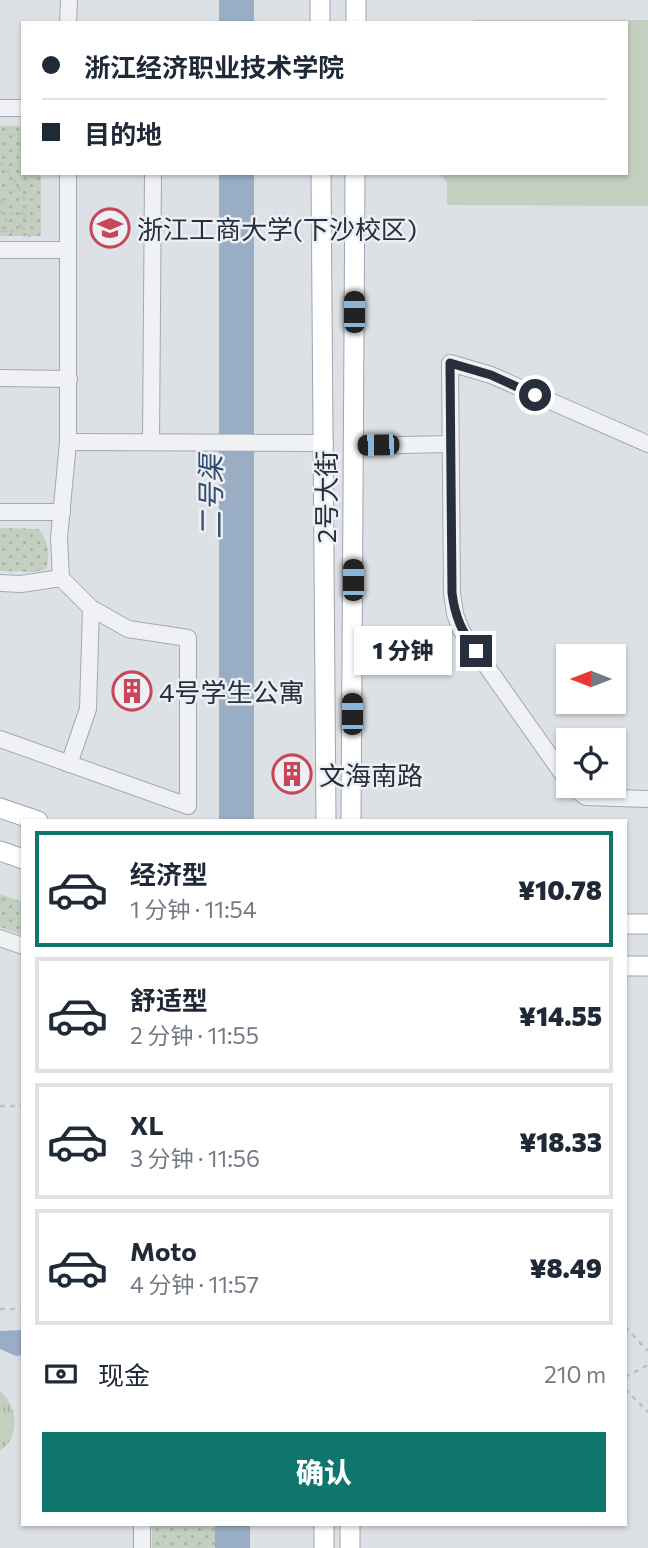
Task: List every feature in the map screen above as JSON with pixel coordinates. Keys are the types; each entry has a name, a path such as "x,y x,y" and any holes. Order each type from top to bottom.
{"main road":[{"path":"320,0 320,21"},
{"path":"356,0 356,21"},
{"name":"2号大街","path":"321,175 326,819"},
{"name":"2号大街","path":"351,819 355,175"},
{"path":"0,808 32,819"},
{"path":"0,851 21,858"},
{"path":"627,924 648,924"},
{"path":"627,966 648,966"},
{"path":"324,1526 324,1548"},
{"path":"349,1548 350,1526"}],"street":[{"path":"68,21 69,0"},
{"path":"0,108 21,108"},
{"path":"0,739 188,806 188,638 128,629 91,608 61,578 59,538 68,442 68,175"},
{"path":"151,442 153,175"},
{"path":"0,250 68,250"},
{"path":"556,764 461,629 455,614 452,593 450,363 491,375 648,443"},
{"path":"0,378 69,379"},
{"path":"68,442 325,443"},
{"path":"354,446 450,444"},
{"path":"0,512 62,512"},
{"path":"0,583 20,584 61,578"},
{"path":"69,764 88,709 91,608"},
{"path":"617,798 648,799"},
{"path":"0,938 21,945"},
{"path":"142,1526 142,1548"}],"path":[{"path":"0,163 18,185 26,213 25,221 15,231 0,231"},
{"path":"0,200 0,211 6,214 26,213"},
{"path":"6,214 6,232"},
{"path":"0,1106 21,1106"},
{"path":"0,1309 21,1309"},
{"path":"627,1329 648,1350"},
{"path":"627,1376 648,1365"},
{"path":"627,1391 648,1412"}],"green space":[{"path":"648,20 648,206 447,205 447,183 441,175 628,175 628,21 474,21"},
{"path":"0,126 21,126 21,175 41,175 41,236 0,236"},
{"path":"0,528 39,529 48,548 46,569 35,572 0,571"},
{"path":"0,894 21,901 21,934 0,927"},
{"path":"0,1391 11,1405 15,1421 11,1438 0,1451"},
{"path":"152,1526 215,1526 215,1548 152,1548"}],"water":[{"path":"219,0 254,0 254,21 219,21"},
{"path":"219,175 254,175 254,819 219,819"},
{"path":"21,1330 21,1355 16,1356 0,1349 0,1331"},
{"path":"215,1526 250,1526 250,1548 215,1548"}],"place":[{"name":"浙江工商大学(下沙校区)","path":"110,228"},
{"name":"4号学生公寓","path":"132,691"},
{"name":"文海南路","path":"292,774"}],"route":[{"path":"476,651 461,629 455,614 452,593 450,363 491,375 535,395"}],"water label":[{"name":"二号渠","path":"210,497"}]}
